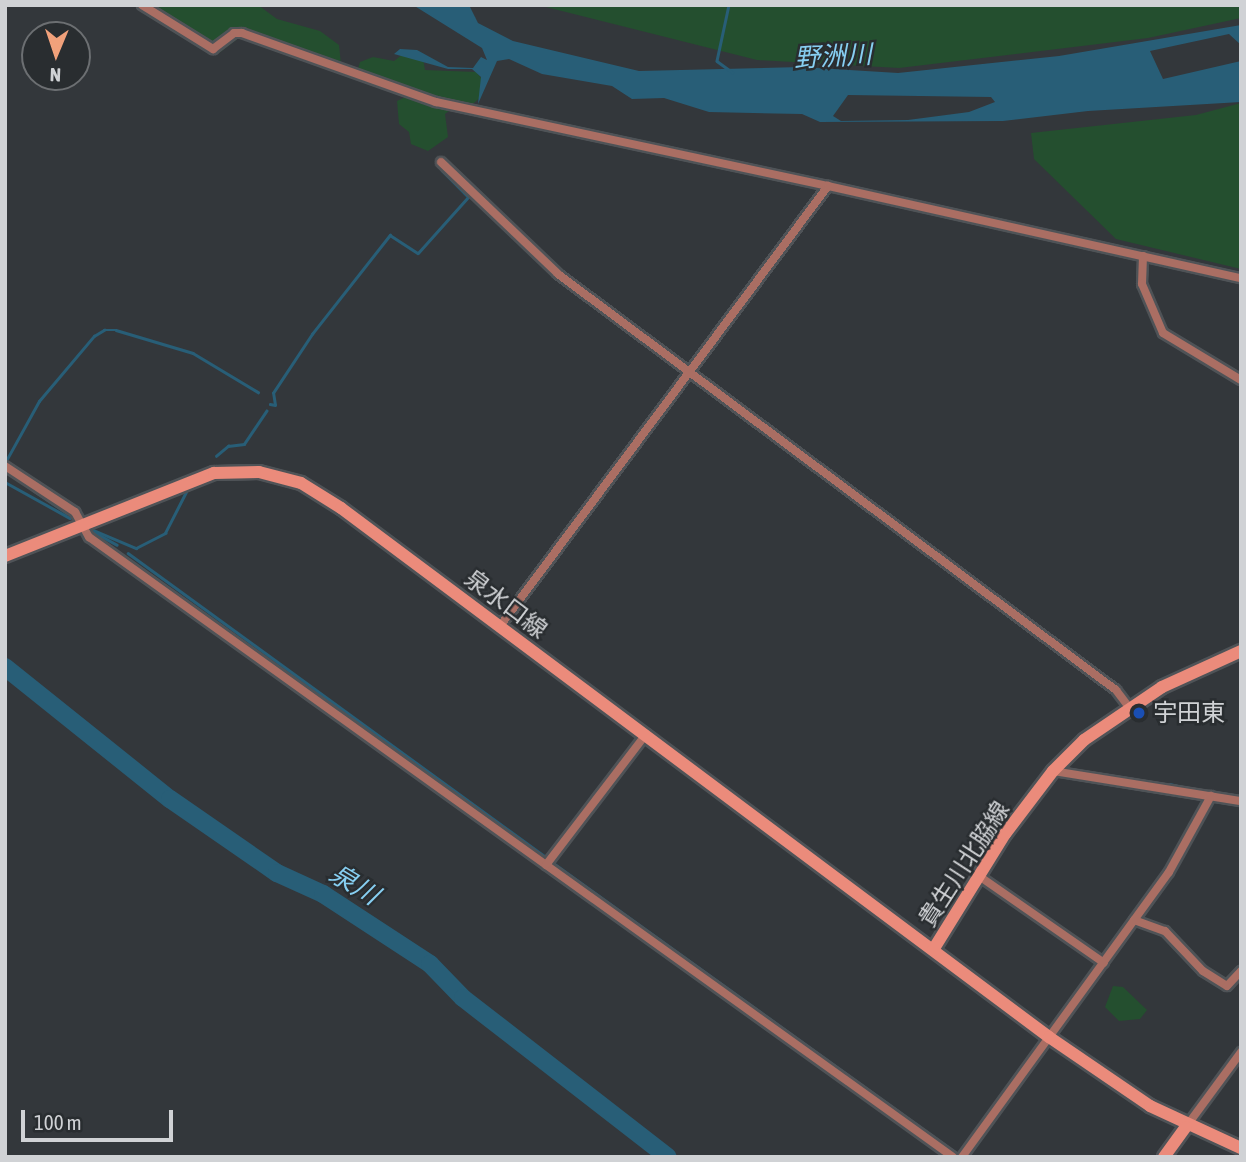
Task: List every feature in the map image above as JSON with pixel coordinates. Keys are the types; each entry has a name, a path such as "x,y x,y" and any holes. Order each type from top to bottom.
{"main road":[{"name":"泉水口線","path":"5,556 214,473 244,471 289,478 341,508 933,950"},
{"name":"貴生川北脇線","path":"1186,1126 1050,1037 933,950 979,876 1053,771 1128,706 1241,650"},
{"path":"1164,1157 1186,1126 1241,1149"}],"street":[{"path":"142,5 213,49 234,33 242,33 436,102 1241,278"},
{"path":"441,162 558,274 1116,690 1128,706"},
{"path":"500,626 828,186"},
{"path":"1143,256 1142,284 1163,332 1241,380"},
{"path":"5,466 75,512 89,537 953,1157"},
{"path":"546,865 646,734"},
{"path":"1053,771 1241,801"},
{"path":"962,1157 1192,837 1211,796"},
{"path":"979,876 1104,963"},
{"path":"1134,920 1165,931 1202,971 1227,986 1241,971"},
{"path":"1186,1126 1241,1052"}],"green space":[{"path":"143,5 258,5 277,19 320,31 339,45 341,64 244,34 219,53"},
{"path":"538,5 1241,5 1241,18 1148,38 899,68 757,60"},
{"path":"403,54 423,58 425,70 476,72 483,80 481,97 469,107 457,105 445,114 448,137 428,151 411,144 409,132 399,124 397,101 407,96 357,72 360,62 373,57 394,61"},
{"path":"1241,103 1241,269 1116,239 1034,159 1031,133 1196,115"},
{"path":"1113,986 1123,987 1147,1010 1140,1019 1119,1021 1105,1007"}],"water":[{"path":"413,5 469,5 478,23 513,41 639,71 801,67 898,73 1059,56 1241,25 1241,45 1229,34 1150,51 1163,79 1241,61 1241,102 1088,111 1003,121 820,122 802,114 709,112 664,98 632,99 612,86 542,74 509,59 497,61 478,104 481,77 472,69 448,69 394,54 400,49 417,50 448,67 473,68 481,57 487,60 482,48","holes":["848,95 991,97 995,102 969,112 908,120 841,121 833,116"]}],"waterway":[{"path":"729,5 717,61 732,72"},
{"path":"270,404 275,405 273,393 312,334 390,235 418,253 468,197 442,171"},
{"path":"7,459 39,401 94,336 104,330 116,330 193,353 258,392"},
{"path":"216,456 228,446 244,444 266,411"},
{"path":"5,482 70,518"},
{"path":"93,530 136,548 165,533 188,488"},
{"path":"33,490 67,513"},
{"path":"94,532 117,545"},
{"path":"128,553 547,858"},
{"name":"泉川","path":"5,667 170,799 277,873 323,894 430,964 463,998 668,1157"},
{"path":"1170,784 1190,789"},
{"path":"1224,794 1241,797"},
{"path":"552,862 962,1157"}],"place":[{"name":"宇田東","path":"1139,713"}],"water label":[{"name":"野洲川","path":"833,57"}]}
